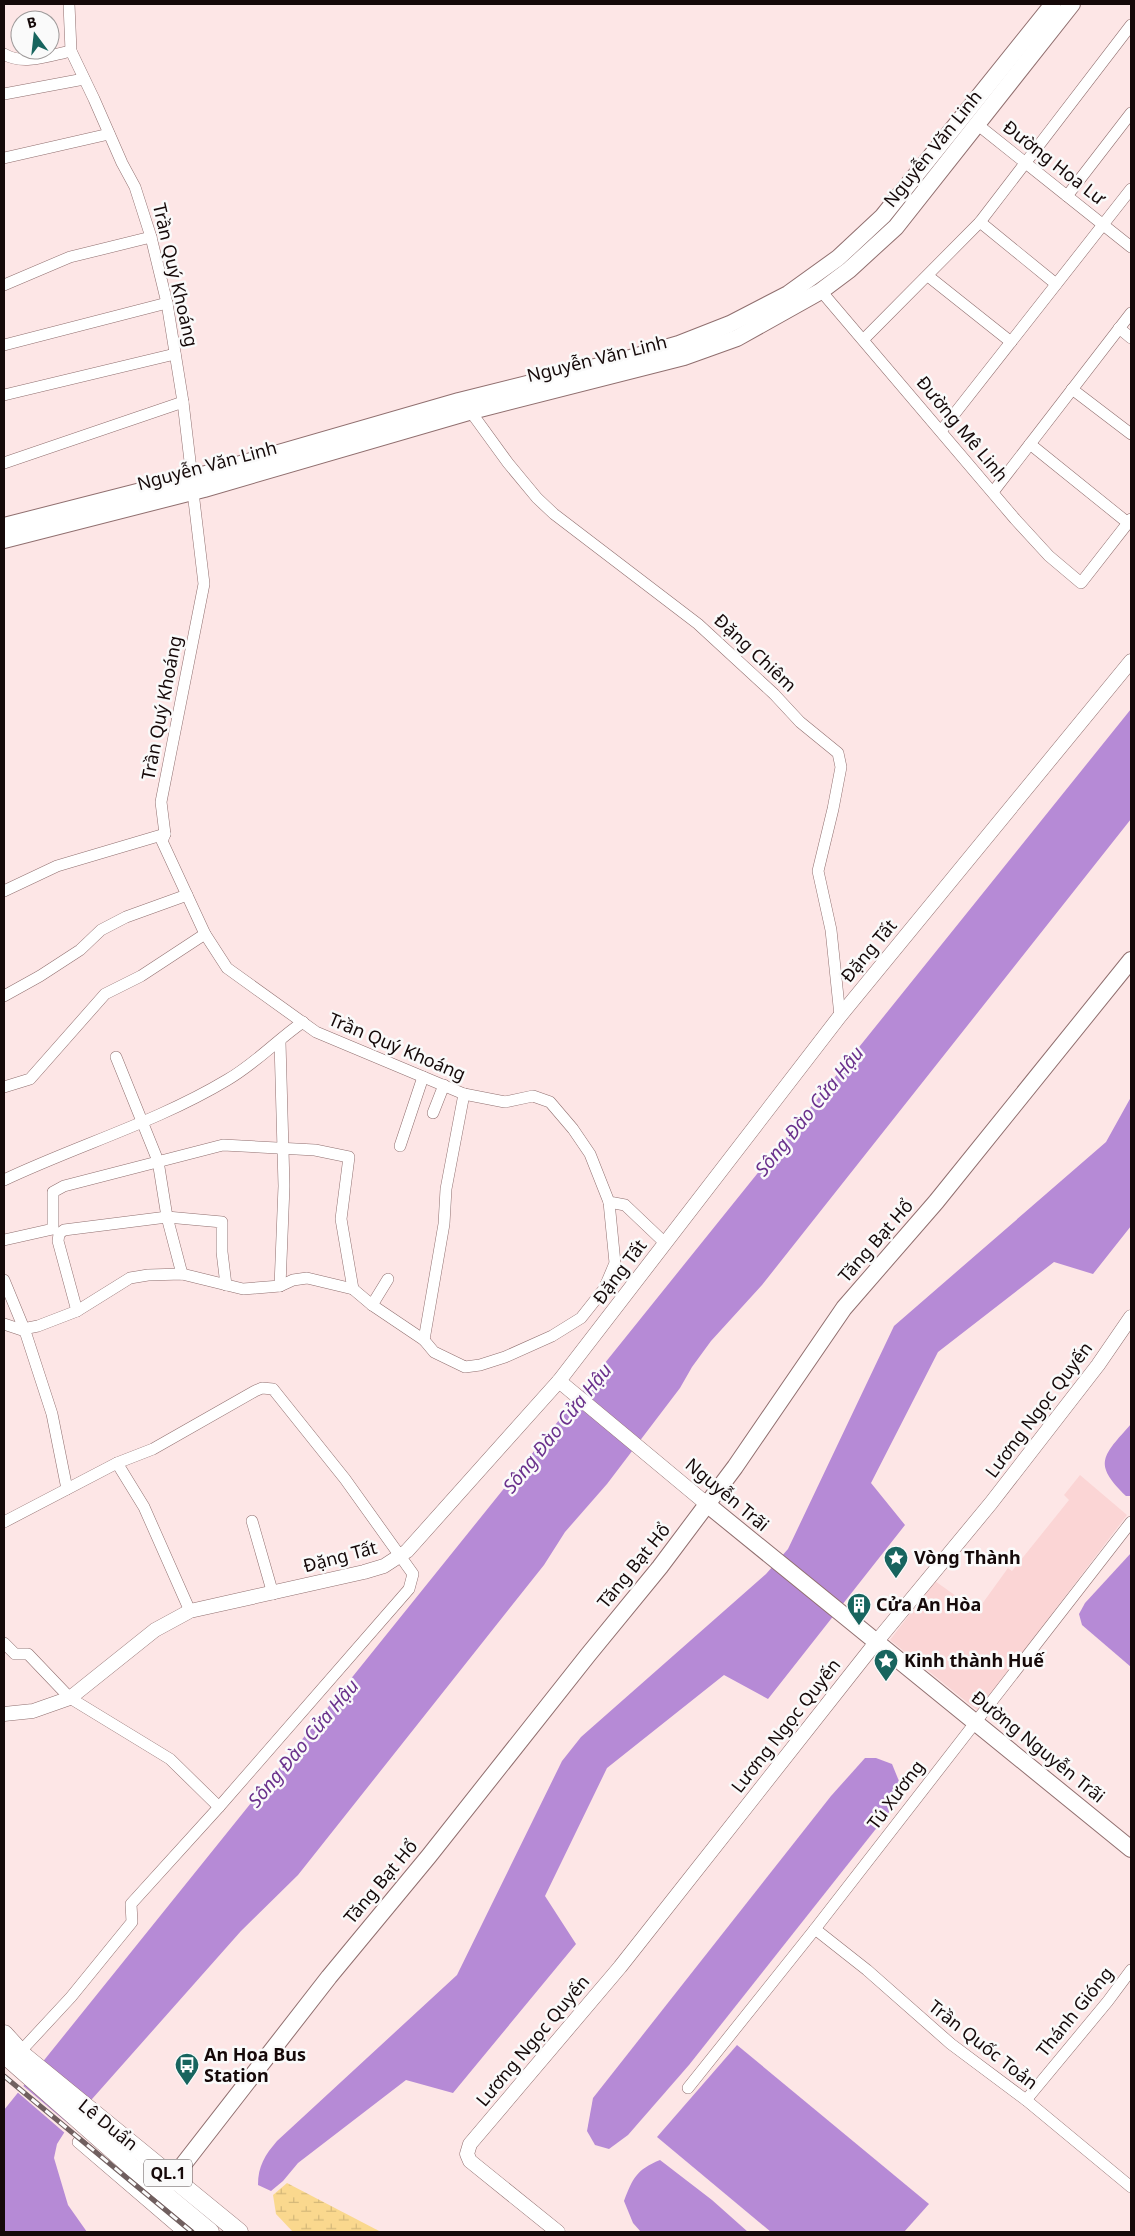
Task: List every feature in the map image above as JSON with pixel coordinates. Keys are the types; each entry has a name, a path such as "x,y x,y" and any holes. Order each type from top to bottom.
{"main road":[{"name":"Nguyễn Văn Linh","path":"4,540 462,403 734,330 822,291 849,270 896,227 947,150 1053,4"},
{"name":"Nguyễn Văn Linh","path":"734,330 838,258 883,216 947,150 978,126 1072,4"},
{"name":"Nguyễn Văn Linh","path":"4,526 192,485"},
{"name":"Tăng Bạt Hổ","path":"161,2192 323,1984 448,1832 708,1505 844,1308 936,1202 1131,960"},
{"name":"Nguyễn Trãi","path":"708,1505 843,1615"},
{"name":"Đường Nguyễn Trãi","path":"843,1615 1131,1849"},
{"name":"Lê Duẩn","path":"4,2034 13,2059 90,2121 173,2177 239,2232"},
{"name":"Lê Duẩn","path":"90,2121 161,2192 210,2232"}],"street":[{"name":"Trần Quý Khoáng","path":"69,4 71,51 135,187 151,237 167,303 183,402 204,584 161,802 165,834 162,841 204,934 227,968 316,1032 423,1077 464,1094 505,1102 533,1096 550,1102 590,1154 609,1202 615,1263 604,1289 580,1318 552,1336 505,1357 465,1367 434,1352 424,1340 372,1305 353,1289"},
{"path":"864,339 980,222 1131,25"},
{"path":"4,54 14,58 35,59 71,51"},
{"path":"4,94 84,79"},
{"path":"1067,196 1131,113"},
{"name":"Đường Hoa Lư","path":"978,126 1131,247"},
{"path":"4,158 109,134"},
{"path":"941,431 1131,189"},
{"path":"980,222 1056,284"},
{"path":"4,284 70,257 151,237"},
{"path":"928,276 1011,342"},
{"name":"Đường Mê Linh","path":"822,291 1049,556 1081,583 1130,521"},
{"path":"4,345 167,303"},
{"path":"993,492 1131,313"},
{"path":"1119,328 1131,338"},
{"path":"4,395 175,354"},
{"path":"1072,389 1131,434"},
{"path":"4,463 183,402"},
{"name":"Đặng Chiêm","path":"462,403 537,498 554,514 698,624 774,694 800,722 838,753 841,767 834,809 818,871 831,930 840,1016"},
{"path":"1030,444 1130,521"},
{"name":"Đặng Tất","path":"4,1714 33,1711 70,1698 155,1630 190,1612 364,1572 384,1566 408,1551 559,1381 840,1016 1131,661"},
{"path":"4,891 57,866 165,834"},
{"path":"4,996 40,976 80,950 101,930 126,917 187,895"},
{"path":"4,1087 30,1080 104,994 141,976 204,934"},
{"path":"4,1180 84,1144 144,1123 228,1080 280,1042 289,1032 303,1022"},
{"path":"280,1042 284,1186 280,1286"},
{"path":"116,1057 158,1161 167,1217 182,1274"},
{"path":"400,1146 423,1077"},
{"path":"433,1113 444,1085"},
{"path":"424,1340 444,1224 446,1189 464,1094"},
{"path":"25,1331 28,1328 76,1311 130,1278 148,1274 182,1274 243,1290 280,1286 293,1280 307,1278 353,1289 341,1219 350,1157 315,1150 223,1145 64,1186 53,1192 59,1234 58,1240 76,1311"},
{"path":"609,1202 625,1205 665,1243"},
{"path":"4,1240 58,1229 167,1217 222,1222 222,1252 226,1285"},
{"path":"372,1305 388,1279"},
{"path":"4,1280 25,1331 52,1414 67,1489"},
{"name":"Lương Ngọc Quyến","path":"558,2232 470,2161 467,2154 470,2144 620,1967 877,1641 991,1503 1098,1365 1131,1317"},
{"path":"4,1324 25,1331"},
{"name":"Nguyễn Trãi","path":"559,1381 708,1505"},
{"path":"4,1522 117,1463 153,1449 255,1390 262,1388 273,1389 345,1479 413,1574 409,1589 160,1873 147,1884 131,1904 132,1922 72,1997 13,2059"},
{"path":"117,1463 144,1507 190,1612"},
{"path":"252,1521 274,1594"},
{"name":"Tú Xương","path":"688,2088 815,1929 974,1721 1131,1522"},
{"path":"4,1643 15,1654 28,1654 70,1698 170,1759 219,1806"},
{"name":"Trần Quốc Toản","path":"815,1929 867,1970 950,2044 1026,2100 1131,2187"},
{"name":"Thánh Gióng","path":"1026,2100 1108,2001 1131,1970"},
{"path":"78,2142 183,2232"}],"shaded area":[{"path":"1080,1475 1127,1515 978,1711 890,1640 935,1581 977,1611 1008,1568 1012,1571 1069,1500 1064,1495"}],"green space":[{"path":"287,2183 381,2232 293,2232 276,2214 273,2195"}],"water":[{"name":"Sông Đào Cửa Hậu","path":"1131,709 1131,819 762,1285 711,1341 692,1367 680,1388 607,1484 565,1532 544,1565 298,1875 241,1931 69,2125 57,2144 54,2158 68,2205 87,2232 4,2232 4,2110"},
{"path":"1131,1097 1131,1226 1093,1274 1054,1262 938,1352 871,1483 905,1525 768,1699 724,1675 607,1768 545,1896 576,1944 453,2093 406,2080 298,2163 283,2181 271,2191 258,2185 259,2172 263,2161 277,2141 457,1975 562,1761 581,1737 766,1574 788,1549 894,1326 1106,1142"},
{"path":"1131,1424 1131,1496 1126,1496 1108,1475 1105,1460 1108,1452"},
{"path":"1131,1553 1131,1667 1082,1625 1079,1614 1085,1603"},
{"path":"865,1758 876,1758 892,1764 901,1786 894,1806 689,2065 628,2135 609,2149 595,2145 587,2131 593,2098 831,1796"},
{"path":"737,2045 929,2204 904,2232 771,2232 657,2137"},
{"path":"660,2160 712,2200 748,2232 641,2232 633,2223 624,2201 630,2186 640,2171"}],"pier":[{"path":"21,2084 71,2126 66,2134 16,2091"}],"railway":[{"path":"4,2076 192,2232"}],"place":[{"name":"Vòng Thành","path":"896,1579"},
{"name":"Cửa An Hòa","path":"859,1626"},
{"name":"Kinh thành Huế","path":"886,1682"},
{"name":"An Hoa Bus Station","path":"187,2086"}]}
